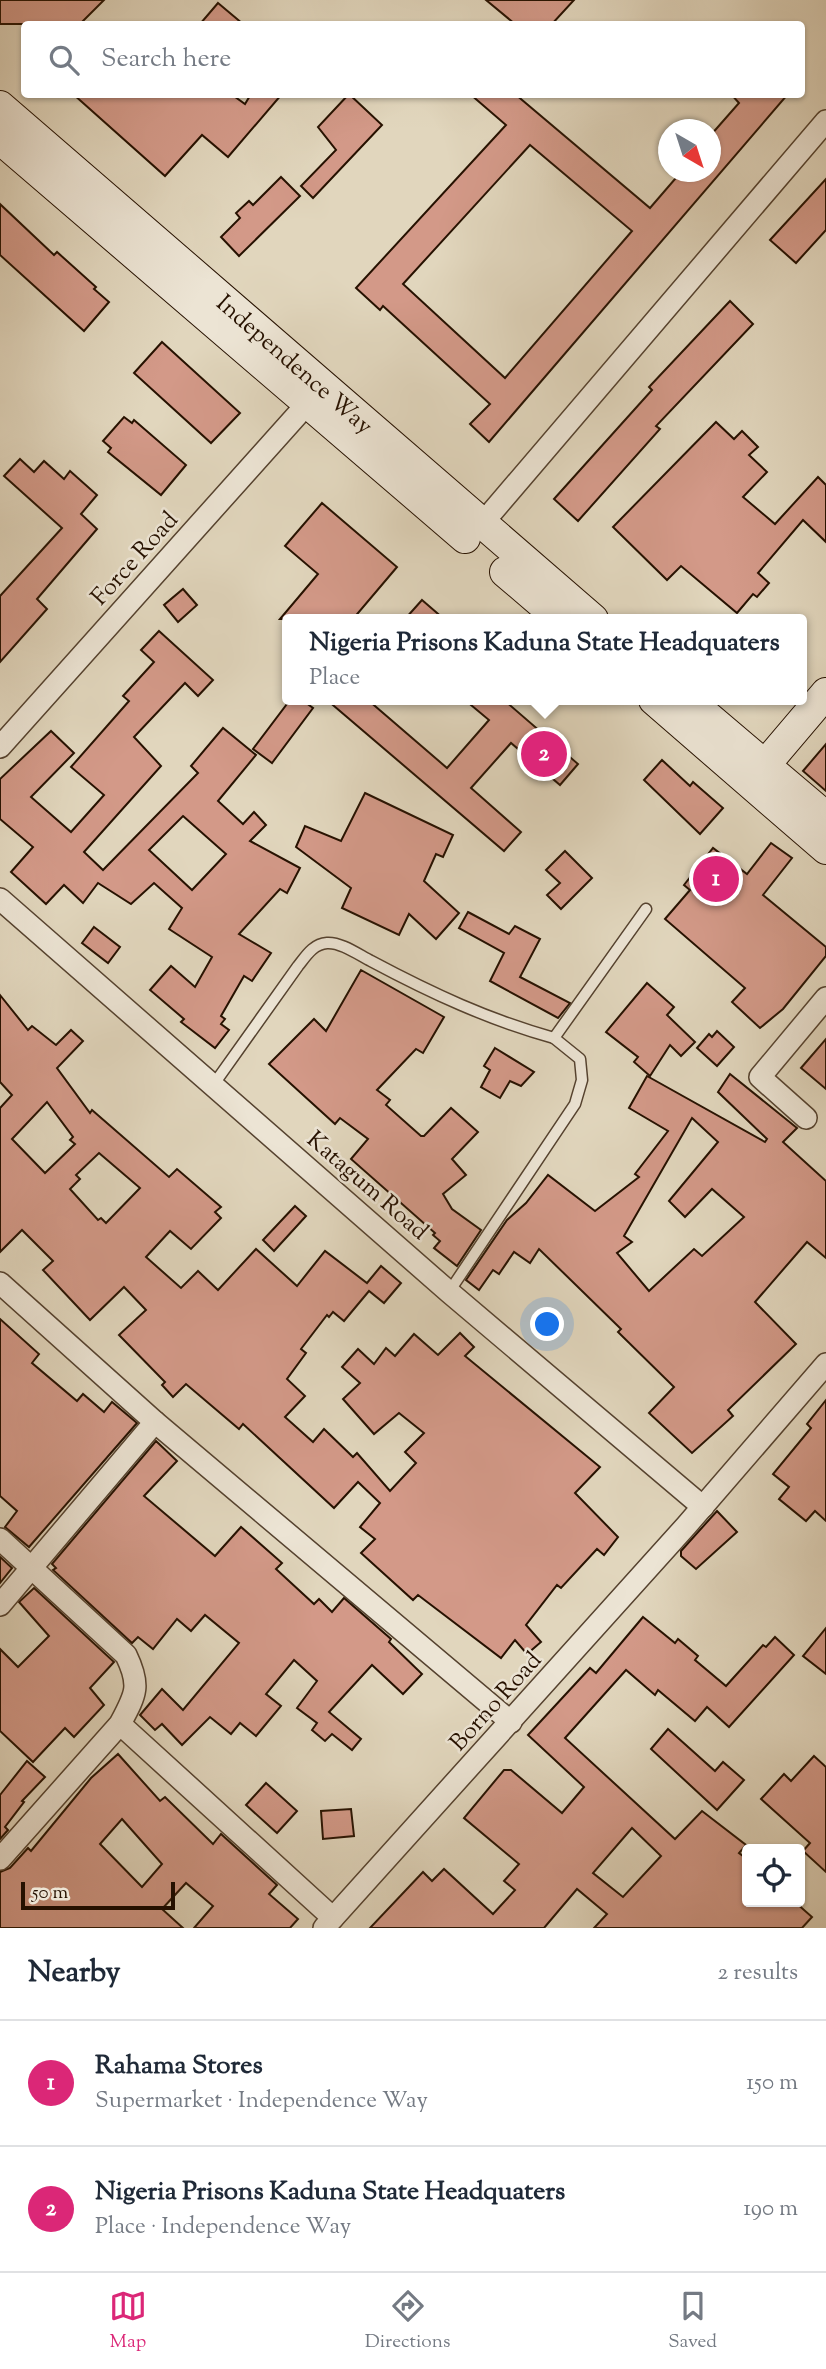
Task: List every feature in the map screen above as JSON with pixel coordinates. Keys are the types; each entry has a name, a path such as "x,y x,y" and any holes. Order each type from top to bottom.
{"main road":[{"name":"Independence Way","path":"0,106 587,614"},
{"name":"Independence Way","path":"0,139 554,614"},
{"path":"765,765 826,694"},
{"path":"660,705 826,849"},
{"path":"694,705 826,817"}],"street":[{"path":"481,525 826,121"},
{"name":"Force Road","path":"0,747 307,404"},
{"name":"Katagum Road","path":"0,899 449,1292 703,1507"},
{"path":"806,1118 760,1077 826,998"},
{"path":"3,1293 512,1722"},
{"name":"Borno Road","path":"328,1923 512,1722 826,1364"},
{"path":"0,1605 155,1422"},
{"path":"0,1539 126,1655 137,1678 134,1698 120,1724 0,1859"},
{"path":"120,1724 328,1923"}],"lane":[{"path":"554,1038 646,909"},
{"path":"214,1084 313,947 328,942 347,948 444,1000 517,1028 554,1038 580,1059 582,1080 575,1104 449,1292"}],"building":[{"path":"0,0 104,0 83,21 21,21 21,24 0,24"},
{"path":"486,0 574,0 555,21 511,21"},
{"path":"218,3 239,21 203,21"},
{"path":"77,98 237,98 245,104 249,98 279,98 228,157 202,135 165,176"},
{"path":"345,98 353,98 382,125 313,198 301,186 336,150 318,127"},
{"path":"475,98 520,98 650,208 672,182 712,182 489,442 470,424 490,404 383,306 380,310 356,288 506,125","holes":["530,145 632,231 505,378 403,284"]},
{"path":"735,98 785,98 721,172 721,123 739,103"},
{"path":"281,177 300,196 239,256 221,237 240,218 236,213 249,201 253,205"},
{"path":"826,179 826,230 796,263 770,240"},
{"path":"0,204 54,255 57,252 96,287 94,289 109,302 84,331 0,255"},
{"path":"730,301 753,324 656,426 660,429 578,521 554,499 652,390 649,387"},
{"path":"162,342 240,413 211,443 134,373"},
{"path":"124,417 132,423 134,420 186,465 161,495 108,452 111,448 103,441"},
{"path":"716,422 734,439 742,431 758,447 749,455 767,472 743,497 775,524 818,477 826,485 826,542 803,520 758,573 769,583 757,597 753,594 737,613 681,566 667,580 613,527"},
{"path":"20,459 34,472 44,461 64,479 70,471 97,495 81,514 97,529 37,599 47,609 0,662 0,596 62,528 4,476"},
{"path":"322,503 397,567 357,614 284,614 318,574 285,546"},
{"path":"183,589 197,605 178,622 164,605"},
{"path":"422,600 438,614 409,614"},
{"path":"159,631 213,680 198,696 185,683 134,737 161,766 84,852 103,870 198,773 191,766 223,728 256,755 218,801 243,824 254,812 266,825 250,841 300,868 287,893 280,889 239,934 271,953 252,981 244,976 221,1016 225,1019 221,1024 229,1030 215,1048 181,1022 184,1019 150,990 171,966 195,987 212,957 169,929 182,908 154,883 131,904 98,883 83,903 64,885 46,904 11,872 33,847 0,819 0,779 51,731 74,753 31,797 71,832 104,795 71,767 129,701 123,696 154,662 141,650","holes":["183,816 226,854 192,890 149,850"]},
{"path":"286,705 309,705 313,708 272,763 253,749"},
{"path":"333,705 374,705 447,768 489,720 471,705 510,705 578,764 560,785 511,743 471,788 521,832 504,851"},
{"path":"826,744 826,791 803,771"},
{"path":"662,760 690,786 693,782 723,808 700,834 644,780"},
{"path":"365,793 453,835 443,857 436,854 424,881 459,913 436,939 409,914 399,935 342,908 351,888 296,847 305,826 341,841"},
{"path":"771,843 792,858 763,895 826,947 826,956 783,1009 760,1028 732,1002 745,988 665,919 690,890 684,885 713,848 747,874"},
{"path":"565,851 592,878 561,909 547,895 560,883 546,870"},
{"path":"468,912 509,934 515,926 540,939 520,977 570,1003 558,1018 490,981 504,953 459,928"},
{"path":"94,927 120,947 108,963 82,943"},
{"path":"361,970 444,1017 423,1053 416,1049 377,1090 390,1100 386,1105 421,1136 451,1108 478,1132 452,1159 466,1175 443,1194 452,1209 481,1230 457,1266 434,1248 440,1241 433,1235 435,1233 351,1159 368,1139 340,1118 335,1124 269,1064 314,1019 326,1031"},
{"path":"647,983 674,1007 667,1015 695,1042 681,1056 670,1045 650,1076 634,1062 638,1057 606,1032"},
{"path":"0,995 28,1030 32,1026 56,1045 71,1030 83,1041 57,1068 90,1113 92,1110 169,1177 177,1169 221,1207 215,1212 221,1218 191,1249 170,1231 146,1257 181,1288 198,1271 218,1290 256,1249 297,1286 325,1251 367,1283 381,1266 401,1283 384,1303 369,1291 344,1321 333,1312 329,1317 327,1315 301,1349 306,1353 287,1379 305,1396 285,1417 313,1442 324,1429 353,1457 357,1453 390,1491 416,1463 405,1452 424,1433 399,1413 374,1434 343,1399 360,1383 342,1367 358,1349 374,1364 386,1348 395,1356 414,1334 438,1355 460,1333 474,1347 465,1356 600,1467 575,1493 618,1537 604,1555 597,1549 561,1588 557,1585 526,1625 541,1642 527,1654 515,1640 501,1658 418,1595 413,1600 361,1553 375,1539 360,1527 380,1503 358,1482 334,1508 243,1424 239,1429 186,1384 173,1397 162,1385 165,1382 119,1335 146,1310 124,1287 90,1320 43,1270 53,1261 22,1230 0,1252 0,1108 12,1095 0,1082","holes":["47,1102 73,1137 70,1140 75,1144 45,1173 12,1139","99,1153 140,1188 106,1223 101,1218 98,1220 70,1189 80,1179 76,1175"]},
{"path":"717,1031 734,1047 717,1066 697,1048 709,1034 712,1037"},
{"path":"826,1039 826,1089 801,1068"},
{"path":"495,1048 534,1072 521,1086 510,1081 500,1098 481,1087 490,1070 484,1066"},
{"path":"730,1074 797,1128 783,1142 826,1181 826,1258 807,1242 755,1302 796,1344 728,1410 733,1416 692,1453 649,1413 674,1387 618,1332 621,1329 539,1249 530,1263 514,1252 499,1274 493,1270 479,1290 466,1280 507,1220 526,1203 548,1175 595,1211 639,1177 635,1174 668,1131 629,1108 647,1076 765,1142 767,1139 718,1092","holes":["692,1118 718,1142 669,1201 685,1217 712,1189 744,1217 702,1256 694,1249 649,1291 617,1253 632,1242 624,1236"]},
{"path":"295,1206 306,1216 274,1251 263,1240"},
{"path":"0,1319 39,1354 32,1363 77,1401 83,1394 104,1412 112,1402 137,1423 29,1547 5,1527 17,1511 0,1496"},
{"path":"826,1400 826,1521 815,1511 806,1521 779,1499 789,1487 773,1474 811,1428 807,1424"},
{"path":"156,1441 177,1461 144,1496 215,1556 241,1527 282,1563 276,1569 314,1604 319,1599 332,1612 344,1598 391,1639 389,1642 422,1674 403,1694 372,1665 329,1712 361,1739 352,1750 332,1734 325,1741 312,1730 317,1723 297,1708 317,1681 294,1660 266,1694 281,1706 256,1736 240,1723 231,1734 210,1717 182,1745 162,1724 155,1730 140,1715 162,1689 183,1710 239,1643 205,1615 191,1631 177,1619 153,1649 138,1637 132,1643 53,1570 56,1568 52,1564"},
{"path":"717,1511 737,1532 696,1569 681,1556 681,1551"},
{"path":"0,1557 12,1568 0,1583"},
{"path":"34,1588 114,1662 90,1688 104,1705 74,1737 65,1728 33,1762 0,1731 0,1649 18,1667 49,1636 19,1602"},
{"path":"643,1617 675,1643 678,1639 698,1656 695,1660 726,1686 763,1645 766,1647 775,1637 794,1655 729,1727 707,1707 695,1721 658,1690 655,1695 626,1670 565,1738 675,1839 702,1811 745,1844 742,1844 739,1853 742,1855 742,1907 801,1907 812,1917 802,1928 594,1928 607,1914 577,1889 544,1928 370,1928 423,1872 432,1881 444,1869 493,1914 515,1890 504,1881 519,1864 464,1818 504,1770 511,1770 562,1813 584,1787 528,1735 590,1668 596,1673","holes":["632,1828 661,1856 623,1897 593,1873"]},
{"path":"826,1628 826,1674 803,1656"},
{"path":"668,1729 715,1771 723,1762 744,1780 717,1810 651,1749"},
{"path":"118,1754 160,1801 165,1797 213,1844 221,1834 277,1885 269,1894 298,1919 290,1928 194,1928 213,1906 186,1883 162,1909 183,1928 0,1928 0,1872 10,1868 28,1848 31,1851 91,1778","holes":["122,1819 162,1864 142,1887 100,1844"]},
{"path":"814,1756 826,1767 826,1872 805,1853 810,1843 761,1799 784,1774 791,1781"},
{"path":"27,1761 45,1777 22,1801 24,1802 5,1827 8,1830 0,1839 0,1795"},
{"path":"266,1783 297,1811 277,1833 246,1805"},
{"path":"351,1809 354,1836 323,1839 321,1811"}],"place":[{"name":"Nigeria Prisons Kaduna State Headquaters","path":"544,754"},
{"name":"Rahama Stores","path":"716,879"}]}
